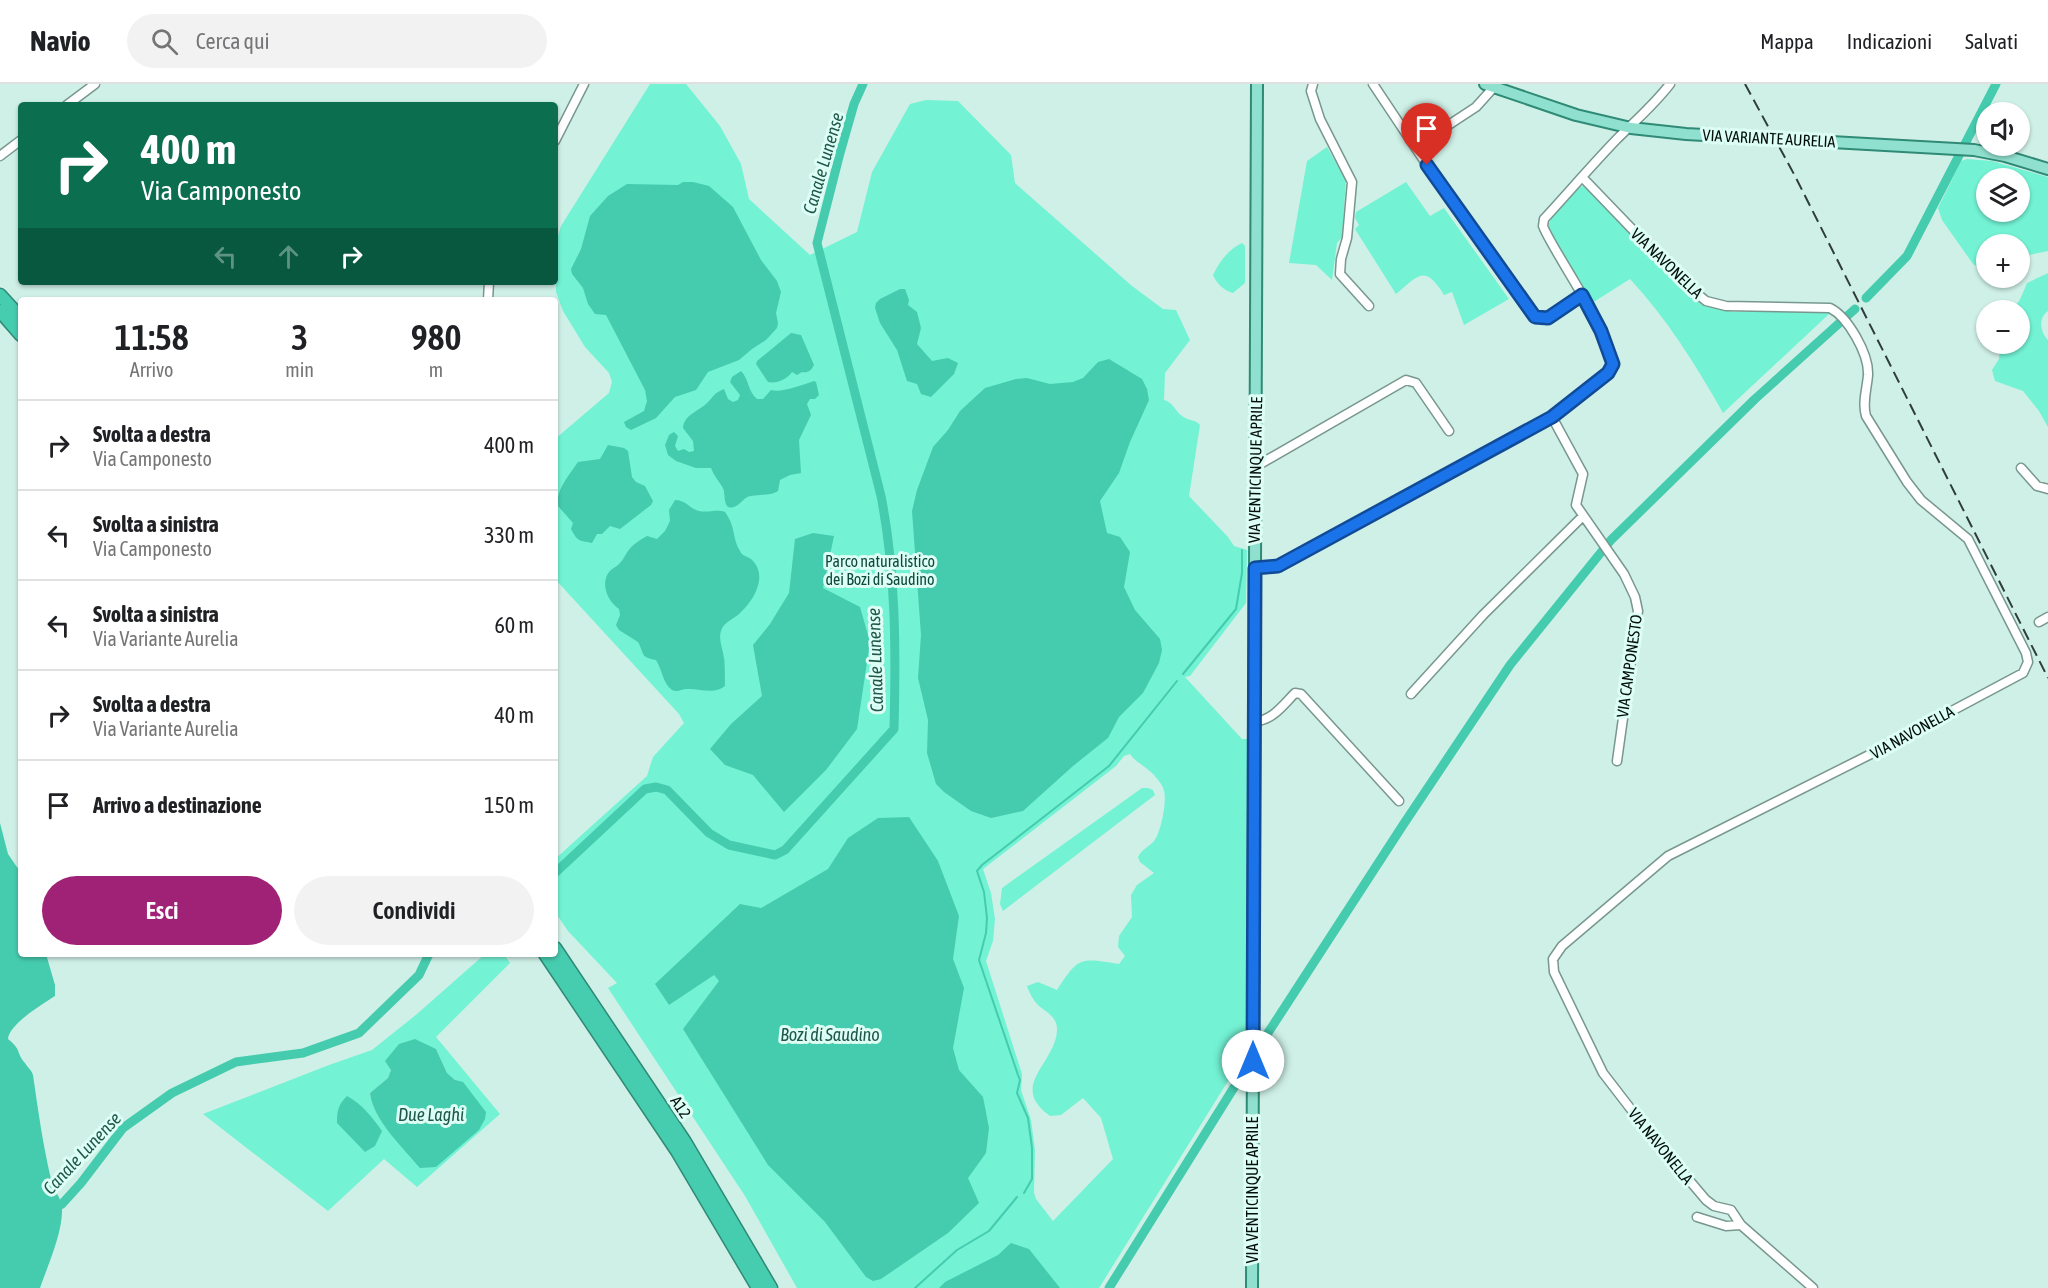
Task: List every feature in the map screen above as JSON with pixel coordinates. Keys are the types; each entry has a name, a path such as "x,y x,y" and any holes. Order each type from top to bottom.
{"highway":[{"path":"0,295 18,315"},
{"path":"0,311 18,332"},
{"name":"A12","path":"558,953 684,1142 771,1288"},
{"name":"A12","path":"547,957 677,1151 758,1288"}],"main road":[{"name":"VIA VENTICINQUE APRILE","path":"1252,1288 1257,84"},
{"name":"VIA VARIANTE AURELIA","path":"1490,86 1576,115 1631,128 1686,134 1976,150"},
{"name":"VIA VARIANTE AURELIA","path":"2005,156 2048,169"},
{"path":"2005,156 2048,160"}],"street":[{"path":"71,102 95,84"},
{"path":"558,135 584,84"},
{"path":"1313,84 1311,91 1320,119 1352,182 1347,238 1340,274 1369,306"},
{"path":"1373,84 1458,211 1535,317 1548,318 1582,295"},
{"path":"1255,568 1278,566 1552,417 1608,373 1613,364 1601,331 1543,226 1544,219 1617,139 1631,128 1666,85"},
{"name":"VIA VARIANTE AURELIA","path":"1415,147 1476,107 1490,86"},
{"path":"0,156 18,142"},
{"name":"VIA NAVONELLA","path":"1582,177 1683,282 1706,301 1726,306 1830,308 1838,312 1863,351 1866,362 1868,373 1864,408 1866,416 1907,482 1921,500 1968,539 2026,653 2028,662 2023,673 1871,754 1668,856 1555,954 1552,963 1554,972 1603,1073 1650,1134 1697,1190 1714,1206 1731,1210 1739,1222 1813,1288"},
{"path":"1255,467 1406,380 1416,383 1449,431"},
{"path":"1411,694 1483,615 1583,516 1576,505 1582,479 1581,470 1552,417"},
{"path":"2022,468 2037,486 2048,489"},
{"name":"VIA CAMPONESTO","path":"1583,516 1624,574 1635,597 1638,611 1617,761"},
{"path":"2039,622 2048,617"},
{"path":"1255,721 1262,721 1274,714 1295,693 1301,694 1399,801"},
{"path":"1697,1217 1726,1226 1739,1222"}],"green space":[{"name":"Parco naturalistico dei Bozi di Saudino","path":"650,84 686,84 720,126 741,164 749,199 810,255 857,232 872,172 910,104 926,100 958,101 1011,155 1015,183 1132,286 1163,309 1176,310 1190,340 1165,373 1164,400 1182,416 1200,425 1189,496 1234,546 1247,550 1246,603 1190,676 1185,677 1242,739 1247,739 1246,1027 1243,1057 1099,1288 797,1288 745,1196 608,988 617,983 568,931 558,916 558,856 647,776 653,757 684,723 679,714 558,582 558,436 609,393 612,382 609,373 585,347 563,311 556,292 558,236 561,226","holes":["1130,754 1151,772 1163,787 1165,802 1157,837 1138,857 1140,862 1154,873 1137,885 1131,895 1132,917 1119,936 1118,947 1125,956 1119,964 1082,962 1070,971 1057,990 1038,982 1027,986 1035,1001 1052,1016 1057,1026 1054,1043 1033,1085 1033,1095 1038,1105 1050,1116 1061,1115 1083,1098 1101,1118 1113,1159 1053,1221 1034,1193 1035,1150 1031,1120 1021,1090 1022,1074 986,961 993,941 995,919 991,893 983,869 1116,766 1124,756"]},
{"path":"1327,147 1346,180 1342,237 1337,243 1332,280 1316,265 1289,263 1307,161"},
{"path":"1967,159 1992,161 2016,168 1976,168 1976,222 2030,222 2030,172 2048,177 2048,251 2030,255 2030,234 1976,234 1976,266 1942,220 1938,208 1961,161"},
{"path":"1406,182 1430,216 1444,208 1509,299 1464,325 1452,292 1444,295 1427,276 1416,278 1396,294 1355,229 1359,225 1355,218 1356,212"},
{"path":"1578,187 1588,187 1689,294 1704,306 1733,312 1830,312 1829,314 1723,413 1680,343 1630,279 1592,303 1548,228 1551,217"},
{"path":"1242,243 1245,246 1245,283 1233,293 1221,286 1213,275 1225,256"},
{"path":"2048,273 2048,311 2041,325 2048,340 2048,427 2023,391 1995,381 1992,370 1999,354 2030,354 2030,300 2019,300 2025,288 2030,288 2030,282"},
{"path":"1142,788 1153,790 1155,795 1003,911 1000,904 1002,888"},
{"path":"482,957 506,957 510,963 436,1037 500,1114 417,1187 384,1159 328,1211 203,1114 329,1065 372,1050","holes":["436,1049 447,1073 455,1080 400,1144 377,1114 371,1100 370,1093 388,1078 391,1070"]}],"water":[{"path":"683,182 709,186 733,207 761,260 777,281 781,292 776,313 777,328 766,340 739,360 708,372 696,390 675,397 656,418 631,430 624,422 644,411 647,401 645,390 606,315 595,314 571,269 581,249 590,216 608,196 627,184 678,185"},
{"path":"900,289 905,289 909,300 908,305 917,312 921,328 917,344 932,361 948,358 958,363 954,374 931,397 921,394 917,384 907,381 897,350 880,323 875,308 880,299"},
{"path":"791,333 801,335 814,365 808,372 797,375 792,372 782,380 768,382 756,364 757,361"},
{"path":"1109,359 1142,379 1149,400 1119,473 1100,501 1107,533 1120,537 1130,552 1124,587 1135,610 1160,639 1162,650 1159,663 1143,693 1119,717 1108,738 1023,811 991,818 971,811 936,784 927,753 928,720 918,678 921,635 912,511 917,490 933,447 948,430 960,411 985,388 1027,378 1050,384 1073,382 1083,378 1098,362"},
{"path":"741,371 757,399 763,399 771,390 786,390 814,381 819,395 815,399 810,399 807,404 811,415 799,440 801,473 780,480 778,491 775,493 754,495 738,505 728,507 723,488 711,468 696,468 676,461 668,455 665,445 669,435 674,432 678,436 675,446 678,451 684,449 689,452 694,451 693,441 683,428 686,420 715,394 724,389 728,399 733,402 738,400 740,395 730,382 732,377"},
{"path":"608,445 628,451 632,477 636,482 645,486 653,501 620,529 610,526 602,534 597,534 592,543 581,541 571,529 573,523 558,506 559,494 578,462 600,459"},
{"path":"675,500 682,501 699,511 725,512 741,553 751,559 759,572 758,587 751,601 721,631 725,686 721,689 672,690 656,660 647,658 638,642 619,630 616,625 620,615 619,609 606,592 606,577 632,546 647,536 657,539 665,531 670,521 669,510"},
{"path":"813,533 834,536 823,588 860,607 870,642 857,729 826,770 784,812 753,775 725,765 710,749 731,724 762,696 753,645 770,624 789,593 795,539"},
{"name":"Bozi di Saudino","path":"909,817 938,861 959,916 953,959 964,988 953,1048 959,1070 983,1097 989,1128 986,1153 968,1178 979,1203 948,1233 881,1279 873,1281 866,1277 825,1222 768,1165 683,1029 719,981 714,975 669,1005 655,984 740,904 761,908 828,869 848,838 878,818"},
{"path":"0,823 8,854 18,869 18,957 47,957 55,985 55,996 20,1021 8,1039 33,1075 48,1166 52,1183 62,1205 62,1217 58,1238 40,1288 0,1288"},
{"name":"Due Laghi","path":"415,1039 436,1049 447,1073 455,1080 463,1082 486,1112 479,1130 436,1167 420,1168 382,1122 372,1103 370,1093 388,1078 391,1070 385,1061 399,1044"},
{"path":"347,1096 371,1116 382,1131 375,1146 365,1152 337,1123 339,1108"},
{"path":"1011,1243 1029,1249 1060,1288 939,1288 945,1282 998,1255"}],"waterway":[{"name":"Canale Lunense","path":"558,870 645,789 656,787 667,790 709,833 729,845 775,855 785,850 894,729 894,612 886,525 881,496 817,243 854,104 863,84"},
{"path":"1866,298 1907,256 1996,84"},
{"path":"1109,1288 1266,1036 1510,665 1611,540 1755,399 1855,309"},
{"path":"1183,674 1236,609 1242,573 1242,550"},
{"path":"1024,1193 1032,1179 1032,1148 1028,1118 1017,1093 1020,1080 979,960 986,933 987,918 984,892 977,871 1109,766 1177,681"},
{"name":"Canale Lunense","path":"51,1210 62,1204 81,1183 123,1128 172,1093 236,1062 303,1053 359,1033 419,975 428,957"},
{"path":"915,1288 957,1250 989,1231 1017,1197"}],"railway":[{"path":"1745,84 1795,176 2048,678"}],"route":[{"path":"1253,1061 1255,568 1278,566 1552,417 1608,373 1613,364 1601,331 1582,295 1548,318 1539,319 1532,314 1427,165"}]}
